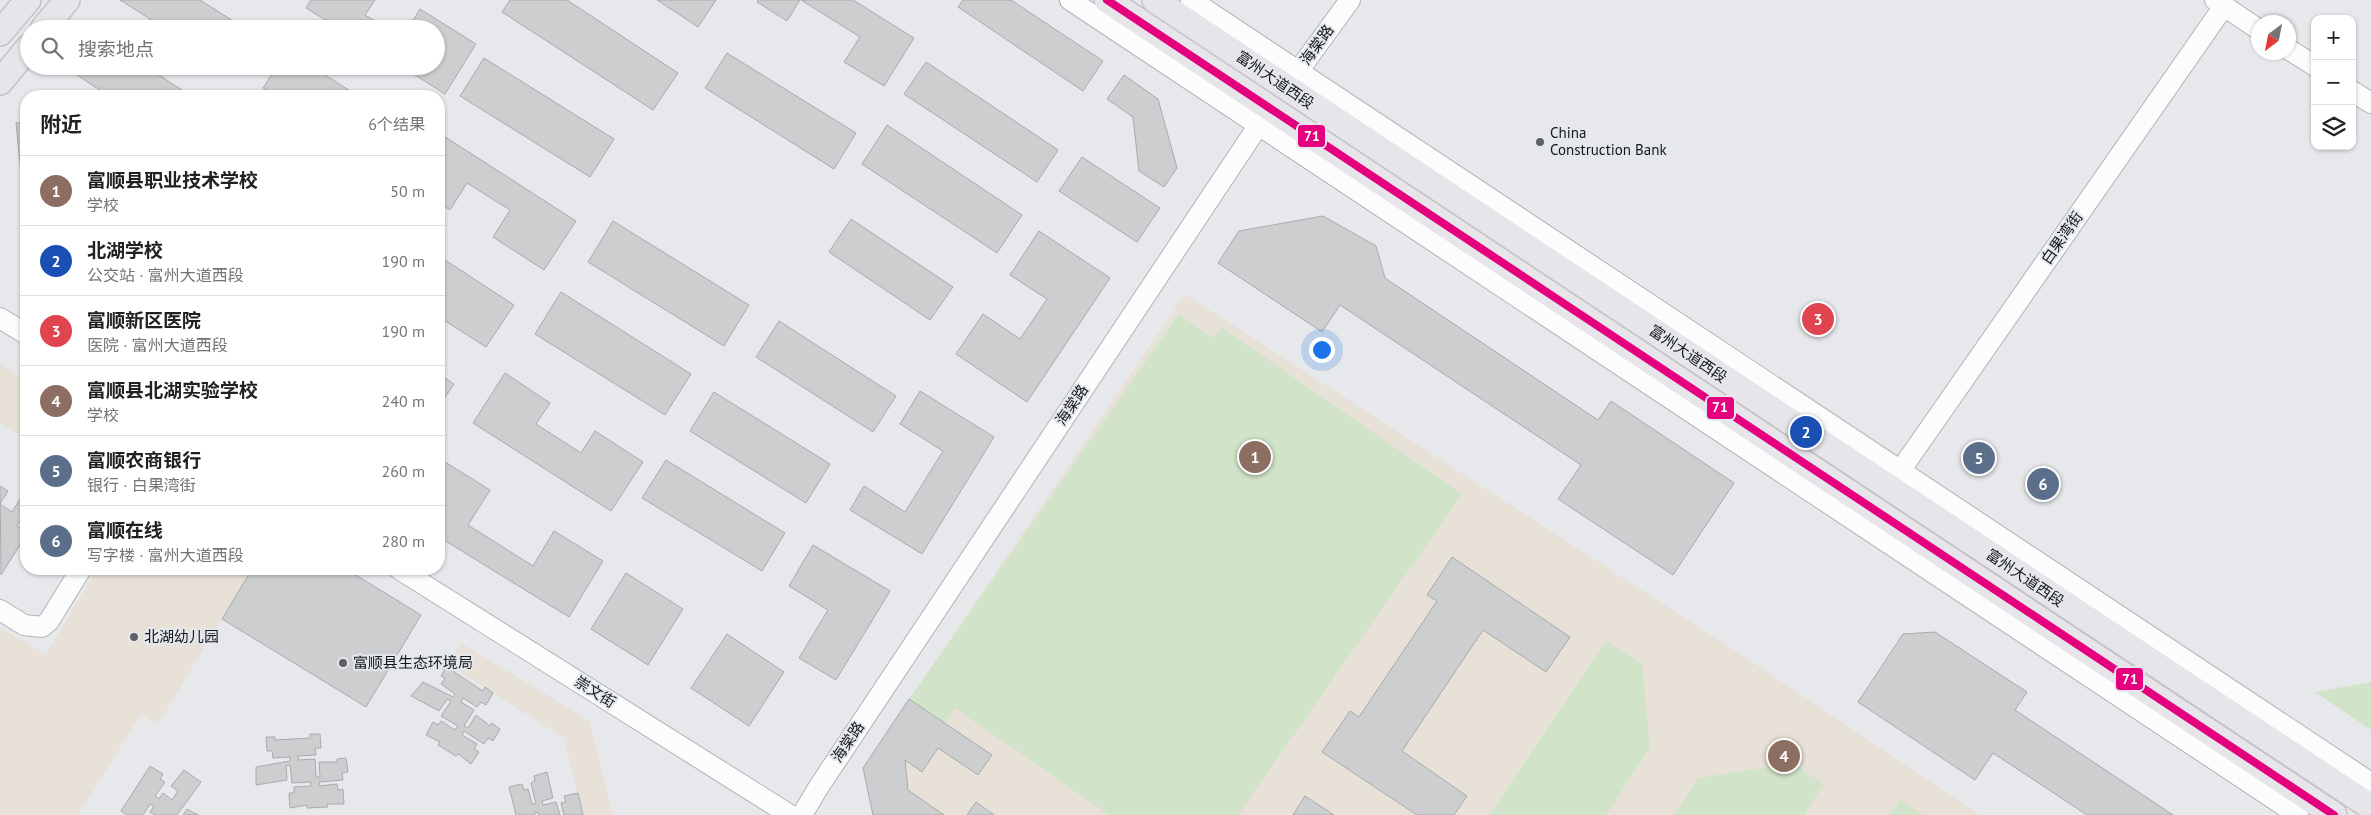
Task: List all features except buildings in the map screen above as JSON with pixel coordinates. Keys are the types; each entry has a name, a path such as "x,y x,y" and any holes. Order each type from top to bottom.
{"main road":[{"path":"0,33 28,0"},
{"path":"50,20 67,0"},
{"name":"富州大道西段","path":"1107,0 1264,117 2334,815"},
{"name":"富州大道西段","path":"1155,0 1292,79 2371,807"},
{"path":"0,82 20,57"}],"street":[{"path":"1070,0 1264,117 2298,815"},
{"path":"1191,0 1292,79 1900,470 2371,783"},
{"name":"海棠路","path":"802,815 818,788 1264,117 1350,0"},
{"path":"2220,3 2251,24"},
{"name":"白果湾街","path":"1900,470 2220,3"},
{"path":"2296,54 2311,63"},
{"path":"2356,94 2371,103"},
{"path":"0,318 20,330"},
{"path":"0,610 24,625 42,627 49,621 77,575"},
{"name":"崇文街","path":"410,575 790,815"}],"shaded area":[{"path":"1185,294 1742,655 1980,815 873,815 863,768"},
{"path":"0,364 20,376 20,435 0,423"},
{"path":"93,575 248,575 158,724 141,714 78,815 0,815 0,627 46,654"},
{"path":"461,643 590,721 613,815 583,815 564,738 448,664"}],"green space":[{"path":"1179,314 1213,338 1221,327 1462,494 1238,815 1109,815 955,708 944,723 909,699"},
{"path":"1606,641 1642,663 1650,748 1606,815 1489,815"},
{"path":"2371,682 2371,730 2315,692"},
{"path":"1793,763 1824,784 1804,815 1674,815 1698,778"},
{"path":"1900,800 1923,815 1890,815"}],"transit line":[{"name":"71","path":"1107,0 2334,815"}],"place":[{"name":"China Construction Bank","path":"1540,142"},
{"name":"富顺新区医院","path":"1818,319"},
{"name":"北湖学校","path":"1806,432"},
{"name":"富顺县职业技术学校","path":"1255,457"},
{"name":"富顺农商银行","path":"1979,458"},
{"name":"富顺在线","path":"2043,484"},
{"name":"北湖幼儿园","path":"134,637"},
{"name":"富顺县生态环境局","path":"343,663"},
{"name":"富顺县北湖实验学校","path":"1784,756"}]}
